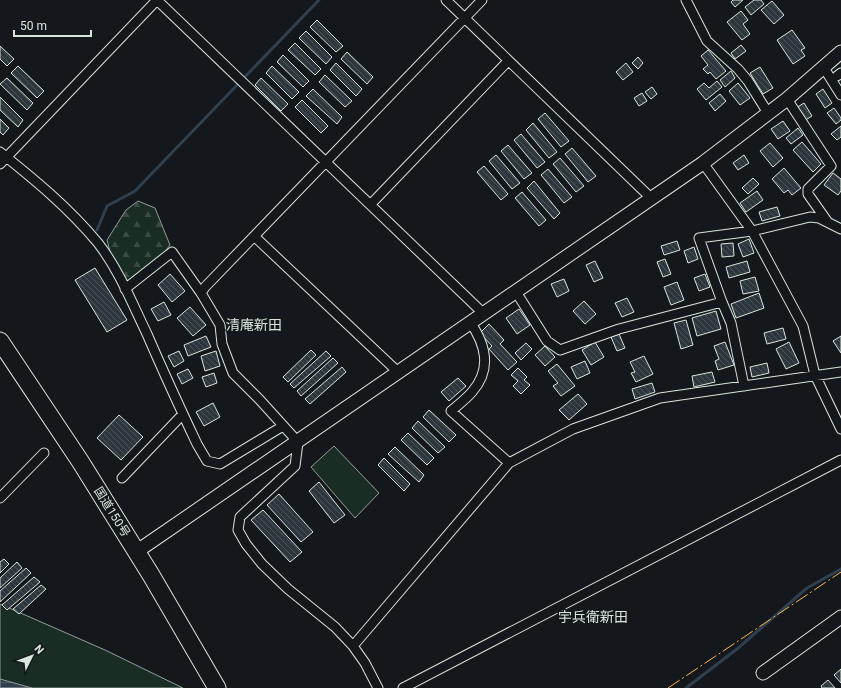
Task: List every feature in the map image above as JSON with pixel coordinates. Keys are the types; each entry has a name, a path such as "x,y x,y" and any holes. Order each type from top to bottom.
{"highway":[{"name":"国道150号","path":"0,341 80,461 151,575 217,688"}],"street":[{"path":"0,164 3,155 157,0 484,314"},
{"path":"446,0 651,198"},
{"path":"201,293 464,17 482,0"},
{"path":"686,0 707,40 738,69 748,81 768,113"},
{"path":"136,552 651,198 703,164 787,99 841,52"},
{"path":"371,204 508,61"},
{"path":"824,68 841,95"},
{"path":"787,99 831,166 808,189 808,194 828,222"},
{"path":"3,155 49,192 77,219 98,244 116,270 202,455 207,461 220,464 283,426"},
{"path":"703,164 752,231 803,326 816,375 841,429"},
{"path":"744,386 732,323 722,302 699,238 752,231 810,217 819,218 841,229"},
{"path":"254,236 398,372"},
{"path":"125,289 172,252 201,293 220,325 222,344 233,373 298,442"},
{"path":"516,292 547,341 560,350 619,329 722,302"},
{"path":"470,322 476,331 484,353 485,367 481,379 472,392 451,411 509,463"},
{"path":"353,646 509,463 573,429 660,398 841,372"},
{"path":"122,478 183,414"},
{"path":"298,442 295,466 240,517 238,530 246,544 262,564 288,589 335,627 353,646 366,663 378,688"},
{"path":"0,498 44,453"},
{"path":"403,688 841,460"},
{"path":"763,674 841,617"}],"green space":[{"path":"138,201 155,208 170,245 153,267 125,289 115,270 107,240 126,210"},
{"path":"334,446 379,493 355,518 311,467"},
{"path":"0,604 105,650 183,688 0,688"}],"water":[{"path":"0,679 32,688 0,688"}],"building":[{"path":"733,0 743,0 735,7 731,2"},
{"path":"754,0 761,0 764,4 751,15 745,7"},
{"path":"772,1 784,15 774,24 761,10"},
{"path":"741,11 748,20 743,24 750,34 742,40 727,22"},
{"path":"317,20 343,46 336,52 310,27"},
{"path":"792,30 805,48 801,50 805,56 793,64 777,40"},
{"path":"306,31 332,57 326,64 299,38"},
{"path":"295,43 321,69 315,75 288,50"},
{"path":"741,45 746,51 735,59 731,53"},
{"path":"0,46 14,59 7,66 0,59"},
{"path":"708,50 726,71 716,79 710,72 708,74 703,69 708,65 701,56"},
{"path":"347,52 373,77 367,84 341,59"},
{"path":"283,55 309,81 303,87 277,62"},
{"path":"638,57 643,63 638,69 632,63"},
{"path":"336,63 362,89 356,96 330,70"},
{"path":"626,63 633,72 623,80 616,72"},
{"path":"18,66 44,91 37,98 11,73"},
{"path":"272,66 299,92 292,99 266,73"},
{"path":"760,67 773,88 763,94 750,73"},
{"path":"731,71 735,78 725,87 720,80"},
{"path":"325,75 352,101 345,107 319,82"},
{"path":"7,78 33,103 27,110 0,84"},
{"path":"261,78 288,104 281,111 255,85"},
{"path":"717,81 722,87 706,100 697,89 704,83 709,88"},
{"path":"738,83 750,98 740,105 729,91"},
{"path":"652,87 657,94 651,99 645,92"},
{"path":"313,89 342,117 337,124 306,96"},
{"path":"823,89 832,103 825,108 816,94"},
{"path":"642,93 647,101 639,106 634,98"},
{"path":"720,94 726,101 715,111 709,103"},
{"path":"0,97 23,120 18,127 0,110"},
{"path":"302,100 328,126 321,133 295,107"},
{"path":"804,103 812,116 804,121 796,108"},
{"path":"834,108 841,118 841,120 836,124 827,113"},
{"path":"545,113 569,141 561,147 538,119"},
{"path":"0,119 9,128 3,135 0,132"},
{"path":"783,121 790,131 778,139 771,129"},
{"path":"533,123 557,152 549,158 526,130"},
{"path":"841,126 841,137 837,140 831,134"},
{"path":"798,128 803,135 791,144 786,138"},
{"path":"521,134 545,162 537,168 514,140"},
{"path":"802,142 821,164 813,172 793,150"},
{"path":"770,143 783,158 773,167 760,151"},
{"path":"508,145 532,173 524,179 501,151"},
{"path":"572,148 596,176 588,182 565,154"},
{"path":"496,155 520,183 512,189 489,161"},
{"path":"744,155 749,163 738,170 733,163"},
{"path":"560,158 584,186 576,192 553,164"},
{"path":"484,166 508,194 501,200 477,172"},
{"path":"784,168 801,188 792,195 788,190 784,193 772,179"},
{"path":"548,169 572,197 564,203 541,175"},
{"path":"833,173 841,179 841,191 838,195 824,185"},
{"path":"753,178 759,184 748,194 742,188"},
{"path":"534,181 560,213 554,219 527,188"},
{"path":"757,191 763,200 746,212 740,203"},
{"path":"522,192 546,220 539,226 515,198"},
{"path":"777,207 780,216 762,221 759,212"},
{"path":"749,239 754,253 743,257 738,244"},
{"path":"677,241 680,250 664,255 661,246"},
{"path":"733,243 734,256 722,257 721,244"},
{"path":"694,247 698,259 688,263 684,251"},
{"path":"665,259 671,274 663,277 657,262"},
{"path":"595,261 603,278 594,282 586,265"},
{"path":"747,261 750,272 729,278 726,267"},
{"path":"95,268 127,320 107,332 75,280"},
{"path":"170,274 185,291 172,302 158,285"},
{"path":"705,274 710,287 699,291 694,278"},
{"path":"755,277 759,291 743,294 740,281"},
{"path":"564,279 569,291 557,297 551,284"},
{"path":"677,282 684,300 671,305 664,287"},
{"path":"759,293 764,308 736,318 731,304"},
{"path":"627,298 634,312 622,317 615,303"},
{"path":"584,301 596,314 585,324 573,311"},
{"path":"164,302 171,315 158,321 151,309"},
{"path":"190,307 206,325 193,336 177,318"},
{"path":"519,309 530,325 517,334 506,318"},
{"path":"716,311 721,329 697,336 692,318"},
{"path":"686,320 693,345 681,349 674,323"},
{"path":"489,324 504,340 500,344 517,362 508,370 489,349 492,346 480,333"},
{"path":"783,328 786,339 767,344 764,333"},
{"path":"619,334 625,348 617,351 611,337"},
{"path":"206,336 211,347 188,356 184,345"},
{"path":"841,336 841,353 833,341"},
{"path":"595,342 604,357 591,365 582,350"},
{"path":"725,342 734,365 718,370 715,361 719,359 714,346"},
{"path":"789,342 799,363 786,369 776,349"},
{"path":"526,343 532,349 521,360 515,353"},
{"path":"545,346 555,357 545,366 535,355"},
{"path":"311,350 316,355 288,382 283,377"},
{"path":"179,351 184,361 174,367 168,356"},
{"path":"216,351 220,366 205,371 201,356"},
{"path":"326,351 331,356 294,388 290,384"},
{"path":"644,356 653,374 636,382 631,373 635,372 630,362"},
{"path":"333,358 338,363 301,396 297,391"},
{"path":"585,361 590,373 577,379 571,367"},
{"path":"767,363 769,373 752,377 750,367"},
{"path":"557,364 575,386 561,396 553,386 558,383 548,371"},
{"path":"342,367 346,372 310,404 305,399"},
{"path":"518,368 527,377 524,380 530,385 521,394 513,386 518,381 511,375"},
{"path":"188,369 193,378 182,384 177,374"},
{"path":"712,372 715,382 694,387 692,376"},
{"path":"214,373 217,383 206,387 202,377"},
{"path":"458,378 466,386 449,401 441,392"},
{"path":"652,383 655,392 635,399 632,389"},
{"path":"578,394 587,404 569,420 559,410"},
{"path":"213,403 220,417 204,426 196,412"},
{"path":"429,410 456,435 449,442 423,417"},
{"path":"119,415 143,437 121,460 97,438"},
{"path":"418,421 445,447 438,453 412,428"},
{"path":"408,433 434,458 427,465 401,440"},
{"path":"395,447 424,475 419,482 388,454"},
{"path":"384,458 410,484 404,491 378,465"},
{"path":"319,482 345,515 334,523 309,491"},
{"path":"279,494 313,532 301,542 267,505"},
{"path":"263,510 302,552 290,562 251,520"},
{"path":"4,559 9,564 0,573 0,562"},
{"path":"17,562 22,568 0,588 0,578"},
{"path":"26,568 31,573 0,602 0,591"},
{"path":"34,577 40,582 7,610 2,605"},
{"path":"41,585 46,589 19,614 13,609"},
{"path":"841,669 841,683 834,675"},
{"path":"828,680 835,688 822,688 821,686"}],"waterway":[{"path":"97,230 107,206 135,191 319,0"},
{"path":"686,688 737,649 807,588 841,569"}],"power":[{"path":"668,688 841,572"}],"district":[{"name":"清庵新田","path":"254,325"},
{"name":"宇兵衛新田","path":"593,617"}]}
